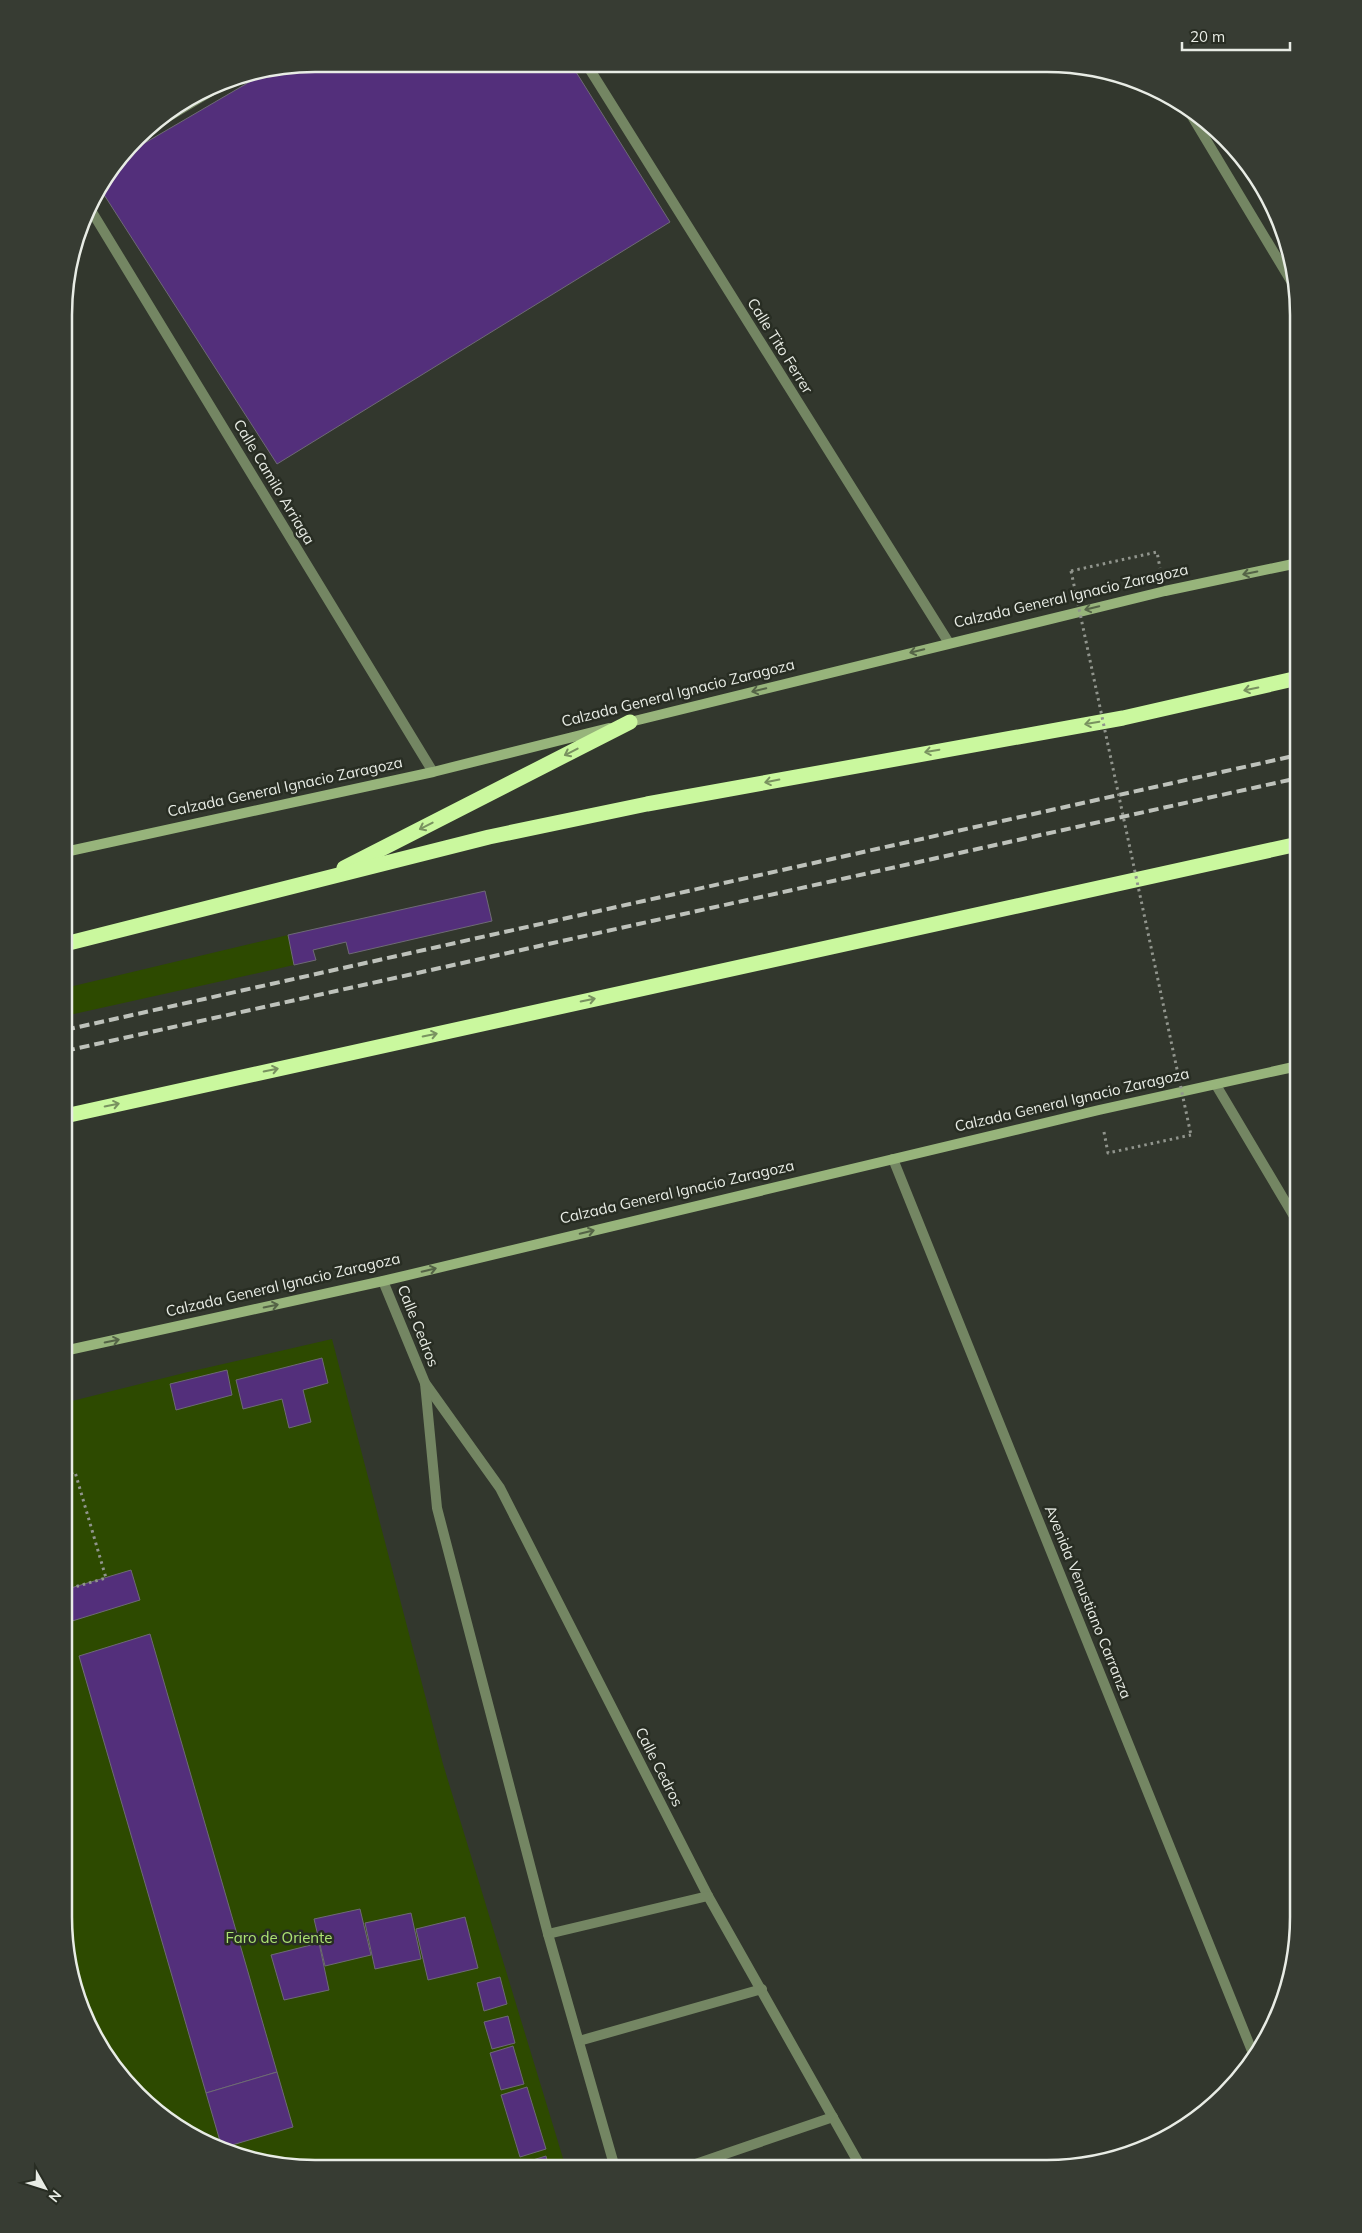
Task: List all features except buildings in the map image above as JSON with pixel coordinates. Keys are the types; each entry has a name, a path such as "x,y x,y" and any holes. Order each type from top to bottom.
{"highway":[{"path":"72,942 489,836 686,797 1122,718 1290,680"},
{"path":"317,881 630,722"},
{"path":"72,1114 1290,846"}],"main road":[{"name":"Calzada General Ignacio Zaragoza","path":"72,850 434,772 949,643 1165,591 1290,564"},
{"name":"Calzada General Ignacio Zaragoza","path":"72,1349 383,1281 893,1158 1290,1068"}],"street":[{"name":"Calle Tito Ferrer","path":"591,72 949,643"},
{"path":"1198,126 1285,272"},
{"name":"Calle Camilo Arriaga","path":"95,215 434,772"},
{"path":"1216,1085 1290,1210"},
{"name":"Avenida Venustiano Carranza","path":"893,1158 1251,2048"},
{"name":"Calle Cedros","path":"383,1281 425,1383 500,1488 708,1896 857,2160"},
{"name":"Calle Cedros","path":"425,1383 437,1508 548,1934 613,2160"},
{"path":"548,1934 708,1896"},
{"path":"579,2041 762,1989"},
{"path":"707,2160 833,2117"}],"path":[{"path":"1108,1153 1192,1135 1071,571 1157,552"},
{"path":"72,1473 76,1472 106,1578 72,1588"}],"green space":[{"path":"288,935 294,965 72,1014 72,986"},
{"name":"Faro de Oriente","path":"332,1339 443,1764 564,2160 300,2160 268,2156 238,2148 194,2128 155,2100 123,2065 98,2025 85,1995 77,1965 72,1917 72,1401"}],"railway":[{"path":"72,1028 1290,757"},
{"path":"72,1049 1290,780"}]}
